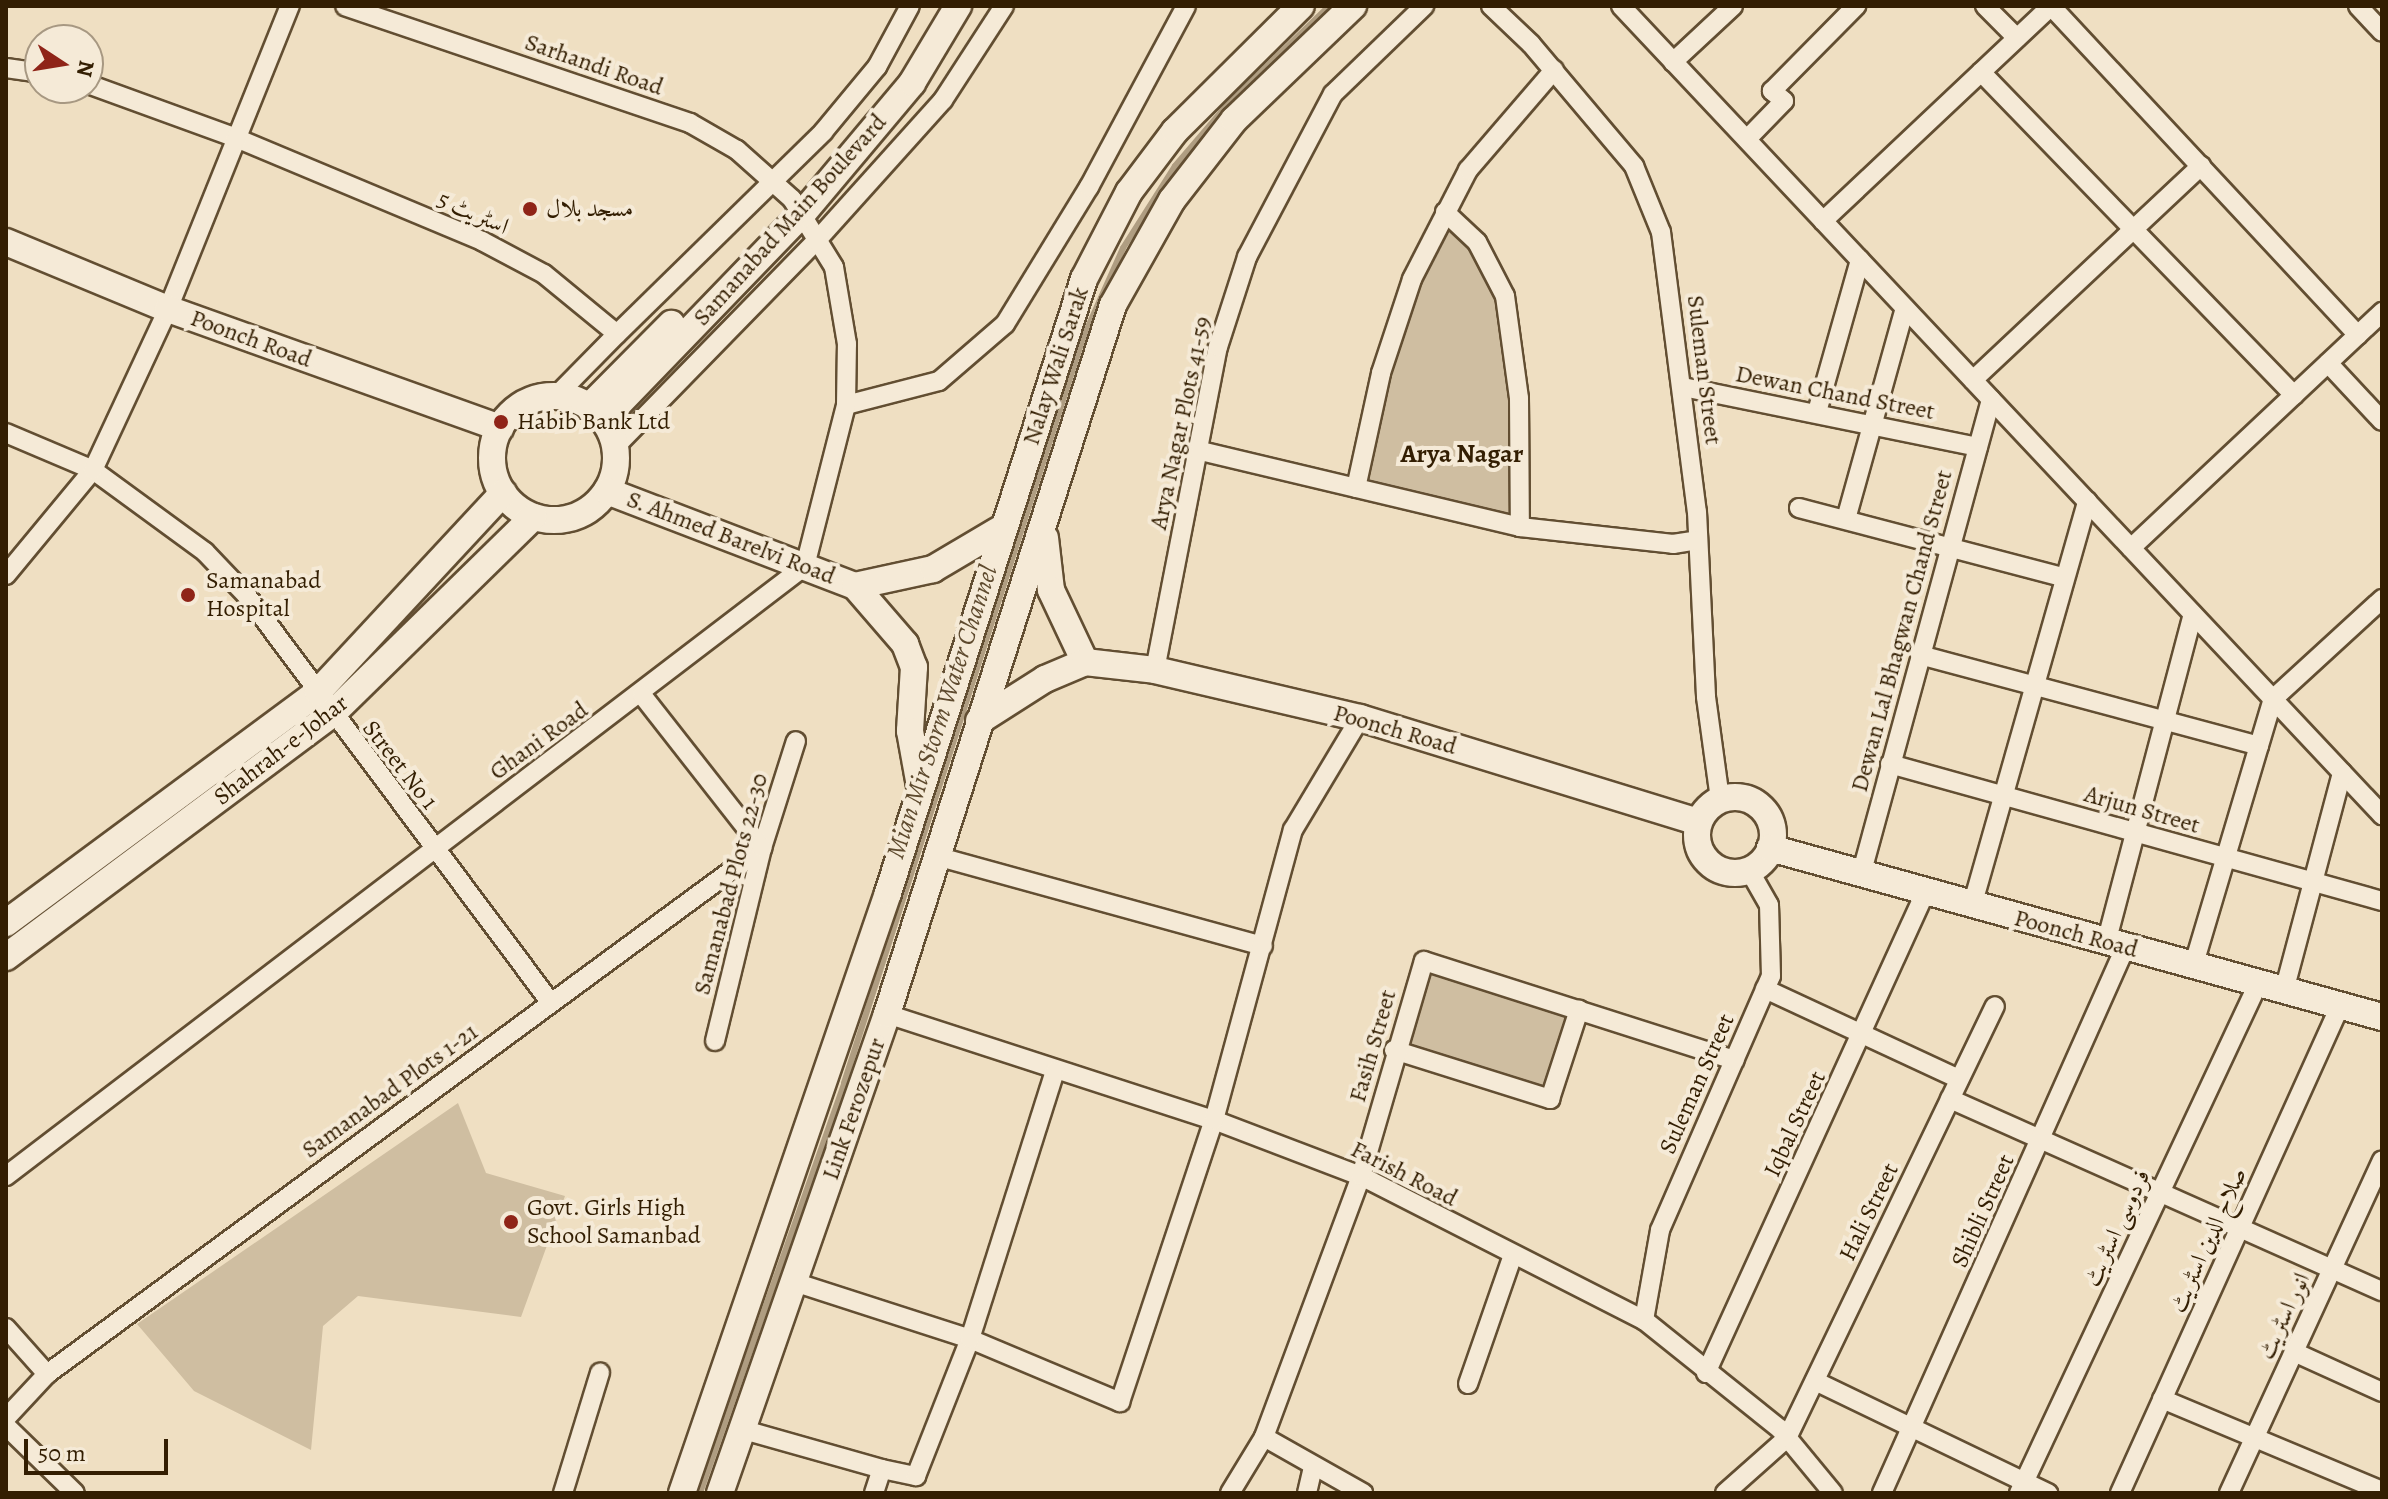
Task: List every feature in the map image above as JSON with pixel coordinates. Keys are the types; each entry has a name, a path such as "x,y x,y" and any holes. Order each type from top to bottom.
{"main road":[{"name":"Samanabad Main Boulevard","path":"797,206 901,75 942,6"},
{"name":"Samanabad Main Boulevard","path":"596,413 912,83 958,6"},
{"name":"Nalay Wali Sarak","path":"921,789 1071,312 1102,238 1175,131 1301,6"},
{"name":"Nalay Wali Sarak","path":"979,721 1113,305 1172,200 1234,120 1353,6"},
{"name":"Poonch Road","path":"6,242 168,309 500,428"},
{"path":"556,396 596,413 615,447 607,491 575,517 533,517 503,493 492,461 500,428 514,410 556,396"},
{"name":"S. Ahmed Barelvi Road","path":"607,491 855,586 905,644 914,667 910,731 921,789"},
{"name":"Shahrah-e-Johar","path":"6,923 318,692 503,493"},
{"path":"1048,514 1044,551 1051,590 1085,662"},
{"name":"Shahrah-e-Johar","path":"6,957 331,715 533,517"},
{"name":"S. Ahmed Barelvi Road","path":"855,586 933,569 1004,527"},
{"name":"Poonch Road","path":"979,721 1045,679 1085,662 1155,670 1360,718 1698,822"},
{"name":"Link Ferozepur","path":"720,1493 887,1014 979,721"},
{"name":"Link Ferozepur","path":"682,1493 719,1395 921,789"},
{"path":"1745,798 1756,803 1771,823 1770,848 1749,870 1735,873 1708,863 1696,837 1698,822 1720,799 1745,798"},
{"name":"Poonch Road","path":"1770,848 2382,1017"},
{"path":"719,1395 747,1420"}],"street":[{"path":"6,575 93,470 168,309 290,6"},
{"name":"Sarhandi Road","path":"345,6 690,123 774,179 797,206"},
{"path":"556,396 774,179 877,67 910,6"},
{"path":"615,447 818,239 943,100 1004,6"},
{"path":"846,405 939,381 1005,324 1089,187 1186,6"},
{"name":"Arya Nagar Plots 41-59","path":"1155,670 1218,347 1247,257 1333,94 1424,6"},
{"name":"Suleman Street","path":"1491,6 1554,70 1634,166 1661,232 1683,387 1698,540 1706,697 1720,799"},
{"path":"1621,6 2382,815"},
{"path":"1673,62 1733,6"},
{"path":"1747,139 1784,101 1772,91 1856,6"},
{"path":"1985,6 2017,38"},
{"path":"1823,221 2051,6 2358,335"},
{"path":"2358,6 2382,32"},
{"path":"1356,488 1390,346 1412,279 1468,170 1554,70"},
{"path":"1981,72 2294,395"},
{"name":"اسٹریٹ 5","path":"104,90 236,138 482,241 544,274 617,334"},
{"path":"1973,380 2201,166"},
{"path":"797,206 834,267 843,307 846,405 805,566"},
{"path":"1445,212 1477,242 1505,296 1519,398 1520,527"},
{"path":"1817,412 1860,260"},
{"path":"1846,519 1905,308"},
{"path":"2131,548 2382,312"},
{"path":"2328,363 2382,421"},
{"name":"Dewan Chand Street","path":"1683,387 1872,422 1978,447"},
{"name":"Dewan Lal Bhagwan Chand Street","path":"1861,875 1991,399"},
{"name":"Street No 1","path":"6,433 93,470 205,552 247,596 318,692 331,715 551,1003"},
{"path":"1197,450 1520,527 1673,544 1698,540"},
{"path":"1972,906 2087,501"},
{"path":"1799,508 2065,578"},
{"name":"Ghani Road","path":"6,1176 434,848 642,695 805,566"},
{"path":"2193,967 2273,699 2382,599"},
{"name":"Shibli Street","path":"1882,1493 2041,1139 2116,946 2136,833 2193,614"},
{"path":"1920,655 2259,746"},
{"path":"642,695 762,848"},
{"path":"794,1282 970,1339 1120,1402 1146,1339 1214,1120 1293,830 1360,718"},
{"name":"Samanabad Plots 22-30","path":"715,1041 762,848 796,741"},
{"name":"Arjun Street","path":"1890,764 2382,901"},
{"path":"2284,991 2342,773"},
{"name":"Samanabad Plots 1-21","path":"6,1418 47,1374 762,848"},
{"path":"936,856 1263,946"},
{"name":"Suleman Street","path":"1644,1320 1660,1230 1765,989 1773,925 1769,905 1749,870"},
{"name":"Iqbal Street","path":"1706,1373 1925,893"},
{"name":"Fasih Street","path":"1230,1493 1264,1437 1361,1176 1394,1050 1424,961 1735,1060"},
{"name":"فردوسی اسٹریٹ","path":"2022,1487 2258,984"},
{"path":"1765,989 1959,1079"},
{"name":"Hali Street","path":"1787,1438 1995,1006"},
{"name":"صلاح الدین اسٹریٹ","path":"2120,1493 2340,1006"},
{"path":"1394,1050 1550,1099 1579,1010"},
{"name":"Farish Road","path":"887,1014 1055,1071 1214,1120 1361,1176 1644,1320 1787,1438 1833,1493"},
{"path":"747,1420 918,1484 970,1339 1055,1071"},
{"path":"1950,1099 2382,1291"},
{"name":"انور اسٹریٹ","path":"2229,1493 2382,1160"},
{"path":"1468,1384 1513,1255"},
{"path":"6,1328 47,1374"},
{"path":"2294,1352 2382,1392"},
{"path":"563,1493 600,1373"},
{"path":"1815,1381 1913,1428 2022,1487 2048,1493"},
{"path":"2162,1399 2253,1441 2382,1491"},
{"path":"6,1426 75,1493"},
{"path":"1264,1437 1313,1468 1363,1493"},
{"path":"1725,1493 1787,1438"},
{"path":"1307,1493 1313,1468"},
{"path":"874,1493 882,1469"}],"shaded area":[{"path":"1445,215 1489,269 1503,310 1521,530 1344,494 1418,270"},
{"path":"1424,961 1579,1011 1550,1101 1395,1050"},
{"path":"458,1103 486,1173 565,1196 521,1317 358,1296 323,1326 311,1450 194,1391 137,1324"}],"waterway":[{"name":"Mian Mir Storm Water Channel","path":"700,1493 844,1083 1083,338 1123,248 1175,166 1228,104 1329,6"}],"place":[{"name":"مسجد بلال","path":"530,209"},
{"name":"Habib Bank Ltd","path":"501,422"},
{"name":"Samanabad Hospital","path":"188,595"},
{"name":"Govt. Girls High School Samanbad","path":"511,1222"}],"district":[{"name":"Arya Nagar","path":"1462,454"}]}
